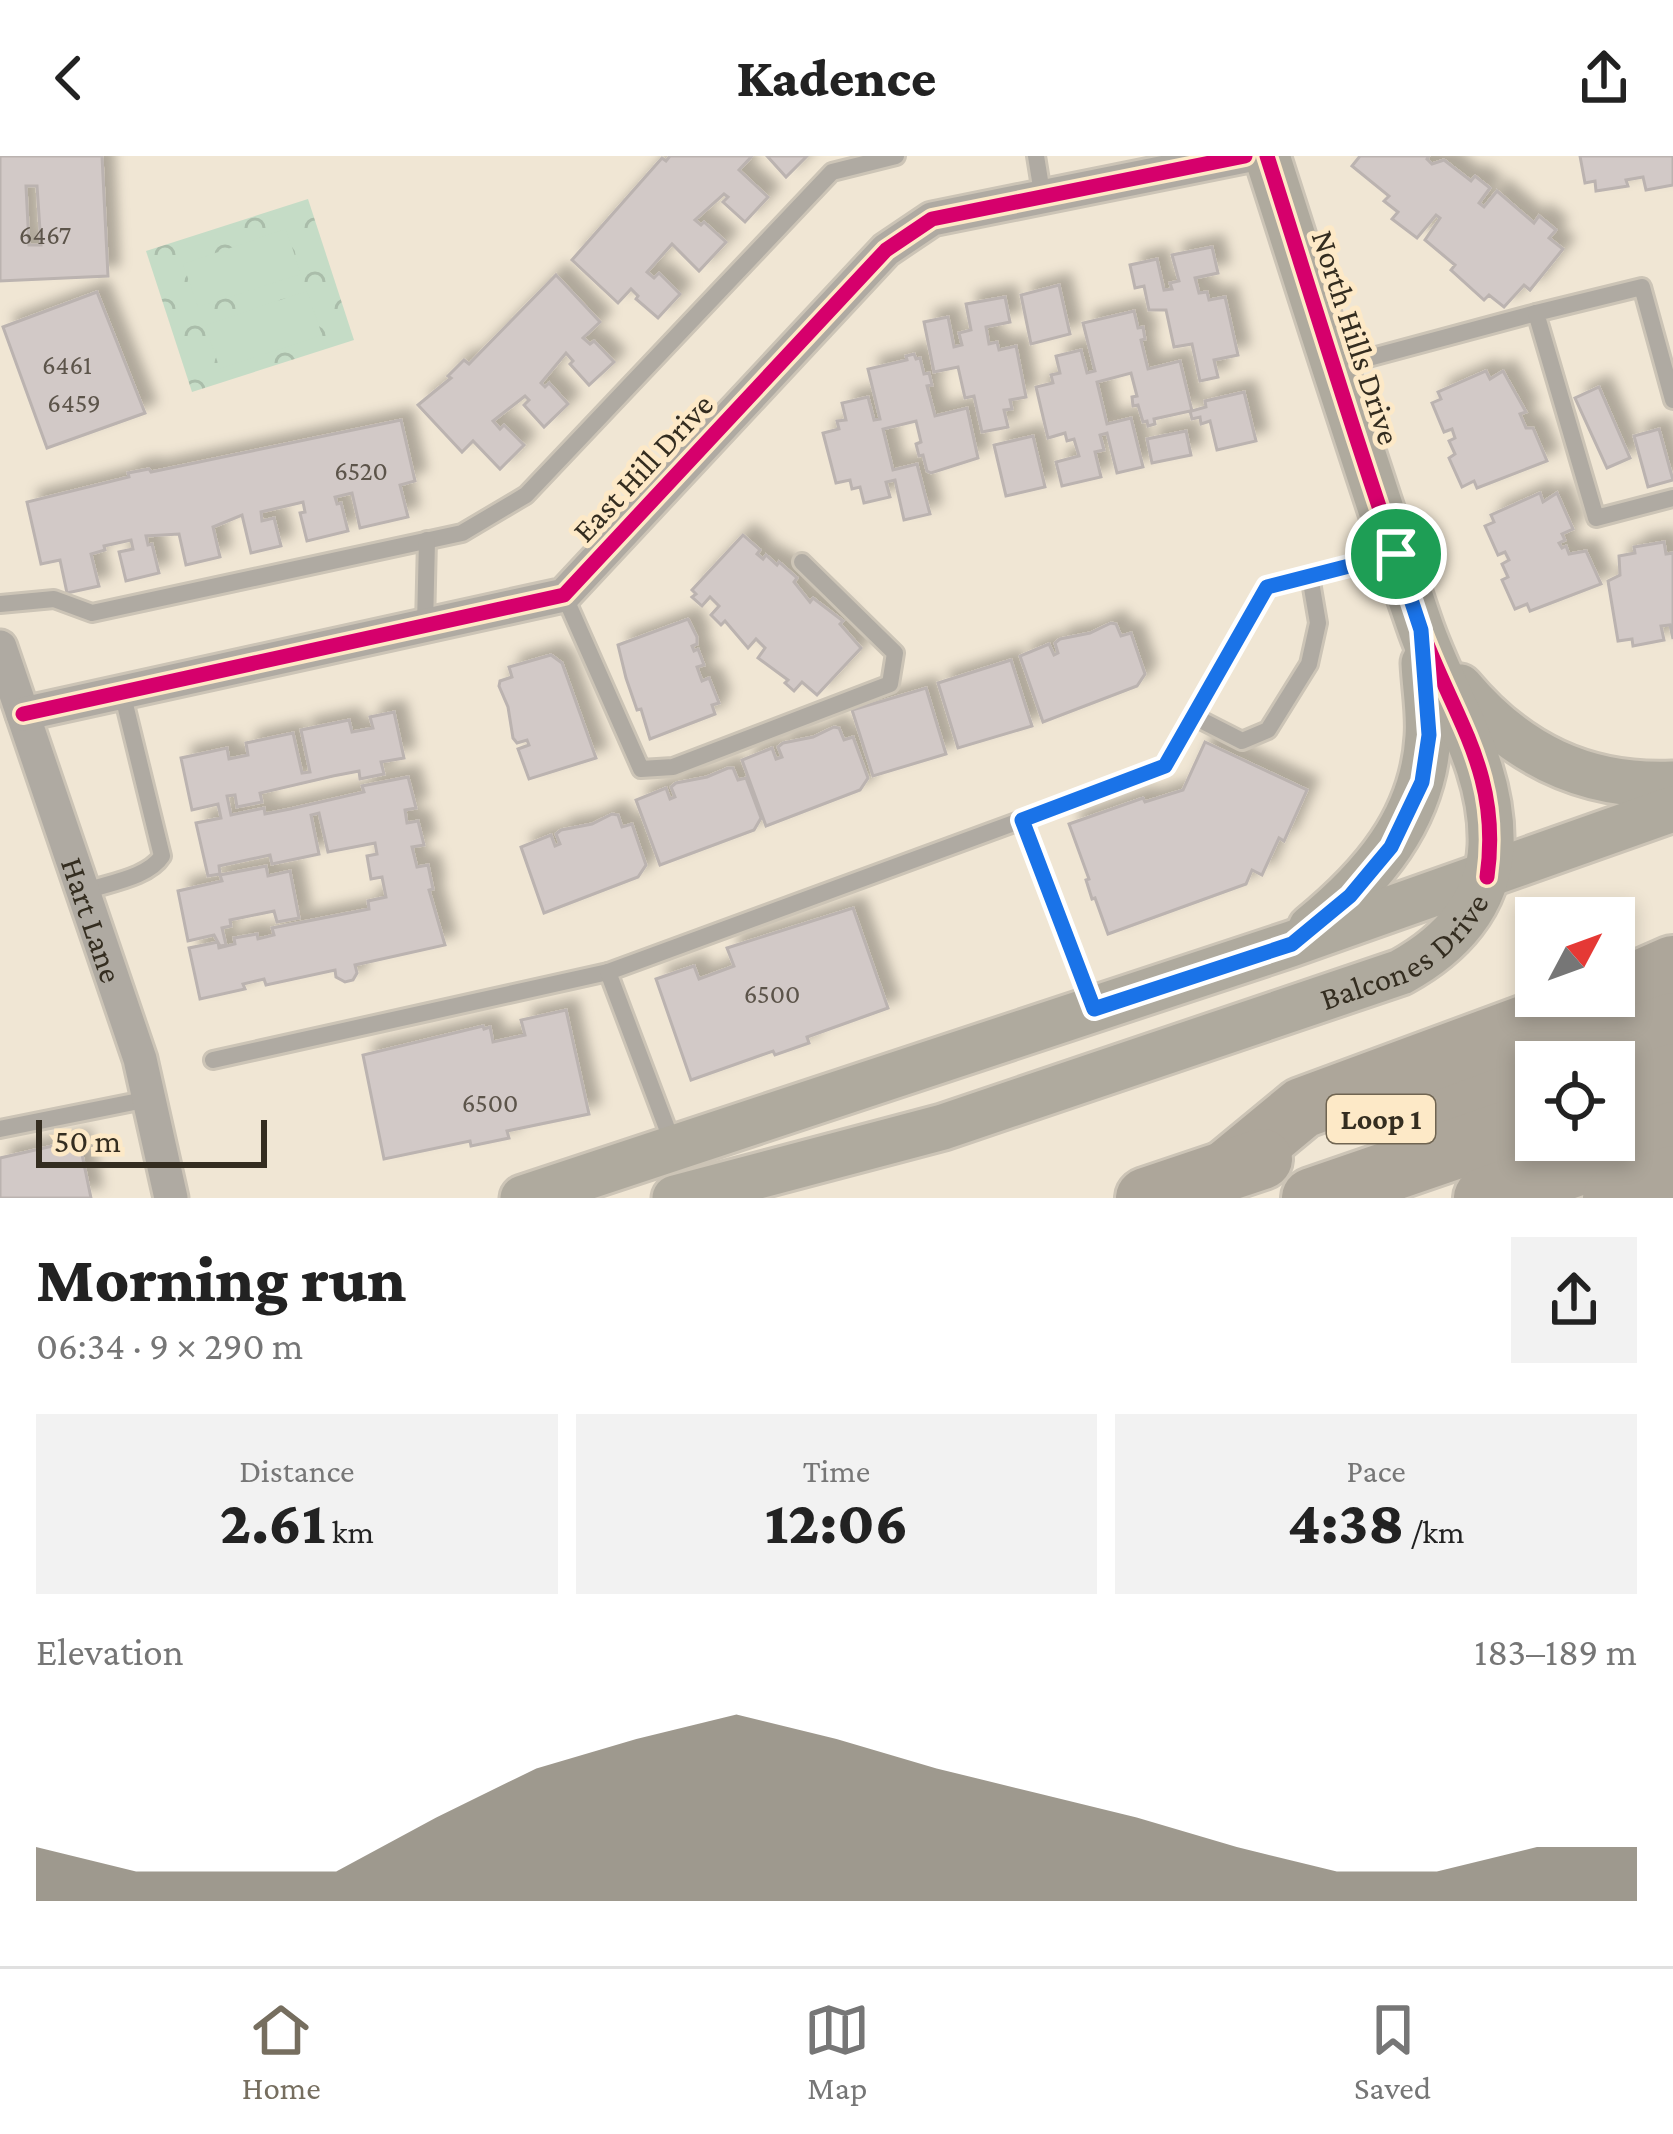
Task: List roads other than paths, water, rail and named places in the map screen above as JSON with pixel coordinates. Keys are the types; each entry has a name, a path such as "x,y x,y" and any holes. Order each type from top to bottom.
{"highway":[{"path":"1635,983 1673,966"},
{"path":"1227,1170 1302,1108 1548,1017"},
{"path":"1619,1041 1673,1023"},
{"path":"1635,1087 1673,1074"},
{"name":"Loop 1","path":"1145,1198 1515,1076"},
{"path":"1312,1198 1515,1128"},
{"path":"1484,1198 1673,1132"},
{"path":"1613,1198 1673,1176"}],"main road":[{"name":"North Hills Drive","path":"1267,156 1421,630 1478,759 1490,810 1487,877"},
{"name":"North Hills Drive","path":"1292,944 1372,873 1407,818 1422,782 1429,735 1421,630"},
{"path":"1421,630 1462,690 1504,734 1591,777 1625,784 1673,784"},
{"path":"1487,877 1673,808"},
{"name":"Balcones Drive","path":"523,1198 1487,877"},
{"name":"Balcones Drive","path":"675,1198 943,1126 1401,972 1429,957 1458,929 1474,908 1487,877"}],"street":[{"name":"East Hill Drive","path":"564,595 886,250 932,219 1245,156"},
{"path":"11,718 564,595"},
{"name":"Hart Lane","path":"0,647 11,718 83,892 140,1059 171,1198"}],"lane":[{"path":"0,604 54,599 92,614 462,533 526,495 832,172 896,156"},
{"path":"1036,156 1043,199"},
{"path":"1334,368 1642,287 1673,400"},
{"path":"1537,313 1596,518 1673,498"},
{"path":"425,625 427,540"},
{"path":"213,1060 608,972 1165,766 1267,587 1396,554"},
{"path":"564,595 641,769 673,766 890,684 896,653 802,562"},
{"path":"1193,716 1242,740 1268,730 1310,664 1317,640 1310,576"},
{"path":"83,892 146,870 163,856 122,692"},
{"path":"1022,820 1094,1009"},
{"path":"608,972 674,1148"},
{"path":"0,1129 149,1099"}]}
